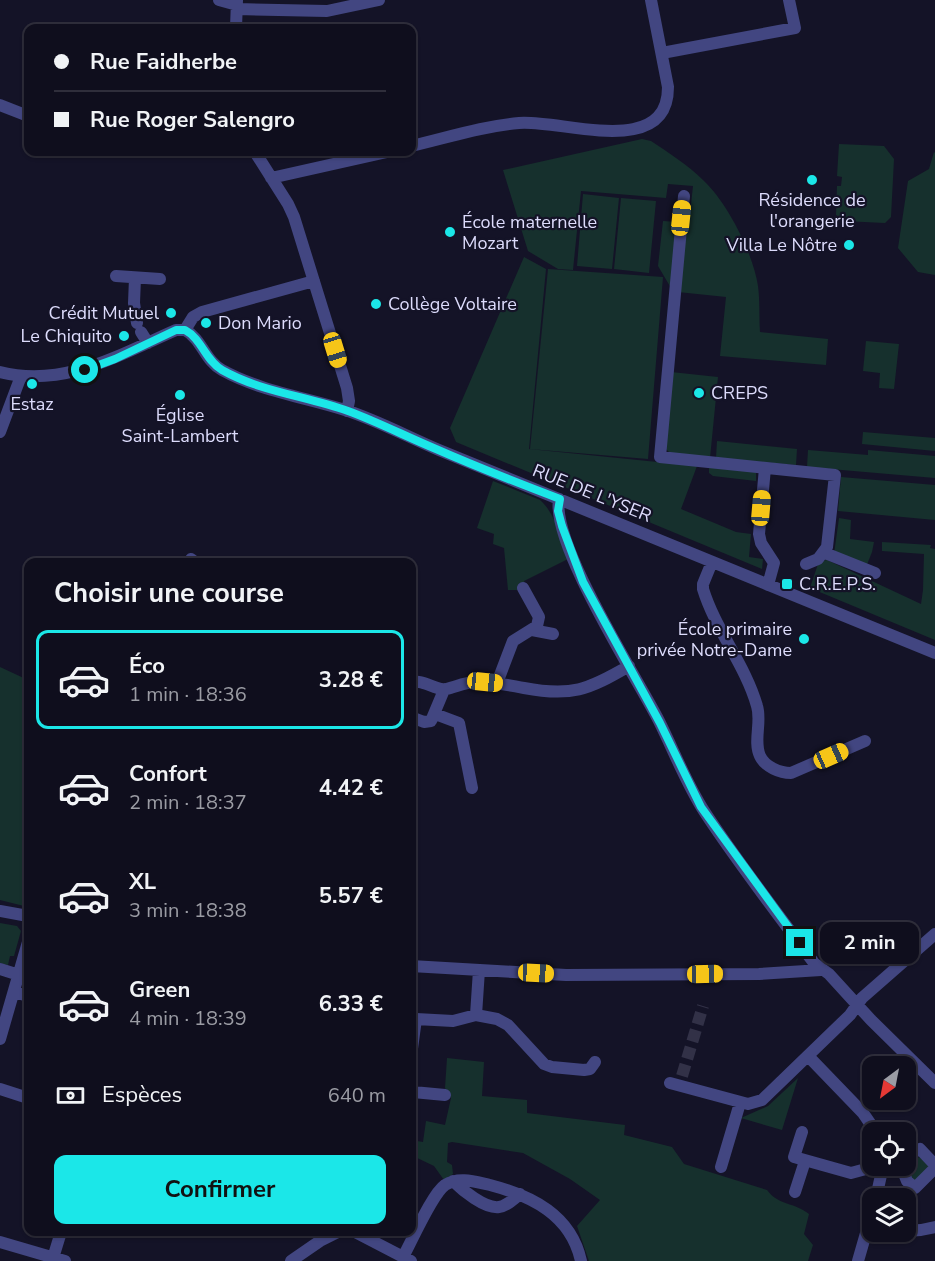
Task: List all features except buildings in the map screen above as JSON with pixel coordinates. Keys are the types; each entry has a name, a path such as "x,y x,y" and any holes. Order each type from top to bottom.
{"street":[{"path":"219,0 237,5 320,11 340,4 379,0"},
{"path":"416,145 518,123 550,123 601,132 644,127 660,114 668,96 651,0"},
{"path":"662,53 795,28 789,0"},
{"path":"236,24 237,5"},
{"path":"2,110 24,115"},
{"path":"257,156 291,211 347,388 349,401 347,411"},
{"path":"271,178 369,156"},
{"path":"684,196 660,457 835,475 829,538 825,553 806,564"},
{"path":"116,276 160,279"},
{"path":"135,278 134,303 142,333"},
{"path":"0,372 21,376 53,376 77,371 115,359 142,333 185,330 194,317 201,312 314,281"},
{"name":"RUE DE L'YSER","path":"185,330 196,339 214,364 232,375 285,395 347,411 935,653"},
{"path":"0,432 21,376"},
{"path":"765,468 759,534 760,543 774,563 768,585"},
{"path":"560,499 558,511 577,568 705,813 814,963 829,974 935,1083"},
{"path":"825,553 875,573"},
{"path":"712,562 703,584 704,589 719,629 736,656 757,703 760,722 758,751 762,760 778,771 791,773 865,741"},
{"path":"497,683 513,641 537,626 539,617 523,588"},
{"path":"532,630 553,634"},
{"path":"416,682 444,690 473,682 497,683 553,692 574,691 595,685 629,666"},
{"path":"416,718 428,722 435,714 444,690"},
{"path":"435,714 459,723 472,788"},
{"path":"0,911 24,915"},
{"path":"677,1081 740,1103 755,1104 808,1057 850,1015 870,990 935,934"},
{"path":"0,1040 24,957"},
{"path":"416,966 566,975 759,974 821,970"},
{"path":"0,969 19,975"},
{"path":"476,1015 479,970"},
{"path":"14,992 24,995"},
{"path":"416,1017 453,1021 476,1015 491,1018 503,1022 531,1052 549,1066 584,1070 590,1069 595,1062"},
{"path":"808,1057 869,1122"},
{"path":"0,1089 24,1097"},
{"path":"416,1092 445,1095"},
{"path":"721,1167 740,1103"},
{"path":"802,1132 794,1157 851,1173 862,1170"},
{"path":"905,1176 907,1181 915,1188 935,1167 920,1149 916,1151"},
{"path":"795,1192 805,1161"},
{"path":"453,1181 472,1197 496,1207 505,1205 520,1194"},
{"path":"416,1233 436,1195 446,1184 453,1181 473,1181 520,1194 538,1203 557,1218 573,1239 581,1261"},
{"path":"916,1230 935,1227"},
{"path":"0,1242 59,1259 61,1236"},
{"path":"291,1261 330,1236"},
{"path":"362,1236 403,1258 415,1236"},
{"path":"858,1261 865,1242"}],"green space":[{"path":"642,139 651,141 697,175 712,190 730,215 745,244 755,273 759,292 760,332 828,339 826,365 720,356 726,297 678,292 685,223 689,222 693,186 668,184 666,198 581,191 573,270 558,269 528,251 503,170"},
{"path":"839,144 884,146 894,159 891,217 885,223 843,221 836,215 837,186 841,186 842,177 837,176"},
{"path":"934,152 935,275 918,272 898,248 908,181 929,169"},
{"path":"583,194 619,198 612,269 577,266"},
{"path":"621,198 656,201 649,273 614,269"},
{"path":"663,221 678,222 671,288 658,266"},
{"path":"524,257 546,269 529,449 697,466 681,509 736,532 751,534 749,557 763,559 762,569 456,442 450,428"},
{"path":"548,269 663,277 648,459 530,449"},
{"path":"866,341 899,344 894,389 879,388 880,373 863,371"},
{"path":"671,372 718,377 710,458 671,454 666,449"},
{"path":"863,432 935,438 935,451 862,444"},
{"path":"717,441 797,449 796,465 716,458"},
{"path":"808,450 868,455 868,450 935,456 935,478 807,467"},
{"path":"709,467 753,471 756,473 756,481 713,476 709,473"},
{"path":"841,477 935,485 935,520 838,511"},
{"path":"493,481 540,500 546,506 554,520 568,559 524,581 525,585 519,590 508,590 504,548 493,544 494,534 477,528"},
{"path":"839,518 851,520 850,539 874,542 866,567 834,554"},
{"path":"882,542 931,545 930,548 935,549 935,640 810,588 818,564 827,560 921,604 924,554 882,551"},
{"path":"0,667 24,678 24,906 0,900"},
{"path":"0,923 17,926 21,931 14,956 10,956 8,965 0,963"},
{"path":"447,1058 484,1062 482,1096 527,1100 527,1113 625,1125 624,1135 672,1147 684,1164 767,1190 777,1199 809,1214 804,1234 813,1245 808,1261 589,1261 577,1226 600,1200 570,1179 523,1153 452,1142 448,1143 447,1162 452,1165 453,1174 444,1180 434,1166 416,1157 416,1141 423,1142 426,1121 445,1125 451,1098 445,1088"},
{"path":"798,1078 782,1130 741,1118 768,1106"},
{"path":"922,1157 930,1166 914,1182 910,1176 916,1176 916,1158"}],"tunnel":[{"path":"682,1076 703,1006"}],"place":[{"name":"Résidence de l'orangerie","path":"812,180"},
{"name":"École maternelle Mozart","path":"450,232"},
{"name":"Villa Le Nôtre","path":"849,245"},
{"name":"Collège Voltaire","path":"376,304"},
{"name":"Crédit Mutuel","path":"171,313"},
{"name":"Don Mario","path":"206,323"},
{"name":"Le Chiquito","path":"124,336"},
{"name":"Estaz","path":"32,384"},
{"name":"CREPS","path":"699,393"},
{"name":"Église Saint-Lambert","path":"180,395"},
{"name":"C.R.E.P.S.","path":"787,584"},
{"name":"École primaire privée Notre-Dame","path":"804,639"}],"route":[{"path":"85,370 115,359 176,330 185,330 196,339 214,364 225,372 285,395 336,407 362,416 438,450 560,499 558,511 562,526 583,582 660,723 701,807 800,943"}]}
